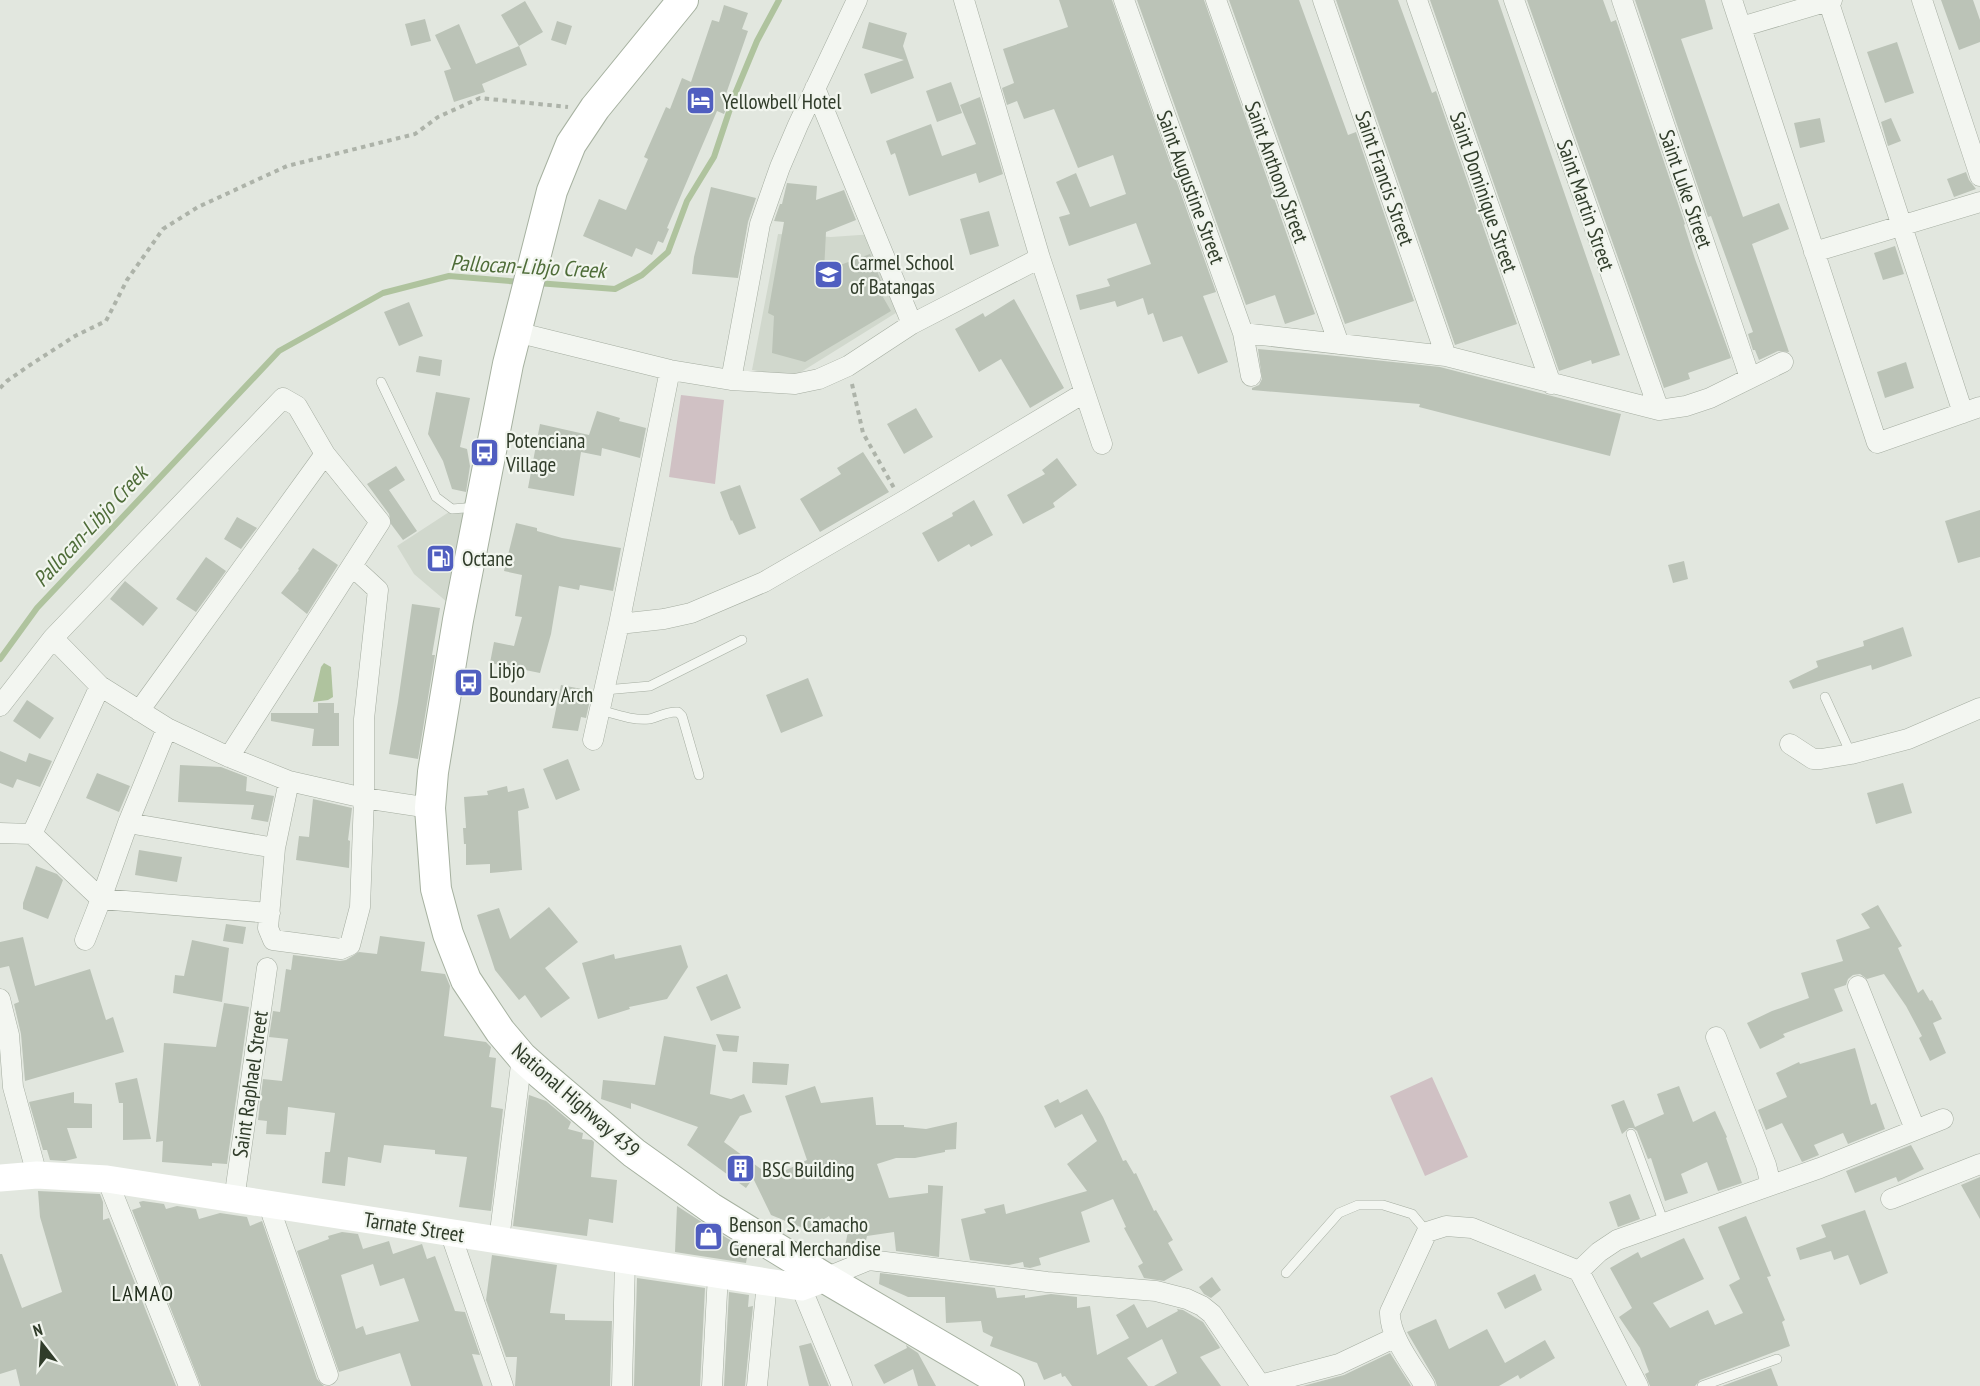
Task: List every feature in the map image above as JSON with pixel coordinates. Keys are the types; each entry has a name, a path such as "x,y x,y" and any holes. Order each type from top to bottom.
{"main road":[{"name":"National Highway 439","path":"683,0 595,108 571,144 552,191 518,322 458,621 433,772 430,808 436,889 448,934 466,980 500,1031 522,1057 634,1153 813,1282 1009,1386"}],"street":[{"path":"731,380 760,224 780,167 857,0"},
{"path":"964,0 1040,258 1102,444"},
{"name":"Saint Augustine Street","path":"1124,0 1243,333 1251,376"},
{"name":"Saint Anthony Street","path":"1216,0 1338,344"},
{"name":"Saint Francis Street","path":"1323,0 1446,356"},
{"name":"Saint Dominique Street","path":"1417,0 1551,384"},
{"name":"Saint Martin Street","path":"1514,0 1659,410"},
{"name":"Saint Luke Street","path":"1622,0 1750,378"},
{"path":"1732,0 1877,443 1972,410 1903,226 1830,0 1741,27"},
{"path":"1922,0 1980,176"},
{"path":"815,88 912,324"},
{"path":"1814,252 1980,202"},
{"path":"518,322 670,370 731,380 795,384 819,379 848,366 912,324 1040,258"},
{"path":"1243,333 1446,356 1659,410 1686,406 1710,398 1783,362"},
{"path":"593,740 619,624 670,370"},
{"path":"619,624 664,620 691,613 764,582 1084,393"},
{"path":"0,706 53,638 283,398 297,406 325,454 380,522 229,757"},
{"path":"139,711 325,454"},
{"path":"289,781 275,848 268,928 273,940 341,949 350,945 360,907 364,719 378,590 352,566"},
{"path":"53,638 100,687 167,728 229,757 289,781 364,798 430,808"},
{"path":"32,834 100,687"},
{"path":"1790,744 1813,759 1851,754 1908,739 1980,708"},
{"path":"85,940 128,823 167,728"},
{"path":"128,823 275,848"},
{"path":"0,833 32,834 101,899 270,912"},
{"name":"Saint Raphael Street","path":"234,1200 267,968"},
{"path":"1858,986 1915,1129"},
{"path":"0,999 9,1035 13,1087 37,1175"},
{"path":"1716,1037 1766,1165 1771,1185"},
{"path":"499,1240 522,1057"},
{"path":"1579,1271 1599,1252 1617,1240 1820,1168 1943,1119"},
{"path":"1891,1199 1980,1164"},
{"name":"Tarnate Street","path":"0,1178 37,1175 106,1179 767,1282 813,1282"},
{"path":"106,1179 189,1386"},
{"path":"269,1206 328,1376"},
{"path":"1425,1386 1391,1327 1390,1312 1427,1232 1446,1226 1472,1228 1579,1271 1638,1386"},
{"path":"450,1232 503,1386"},
{"path":"842,1386 813,1282 869,1260 1047,1282 1156,1291 1187,1299 1212,1314 1260,1385 1339,1364 1396,1337"},
{"path":"622,1386 625,1261"},
{"path":"712,1386 718,1274"},
{"path":"757,1386 767,1282"}],"lane":[{"path":"381,382 436,497 452,509 481,507"},
{"path":"605,690 651,686 742,640"},
{"path":"1826,697 1851,754"},
{"path":"600,710 648,719 671,711 678,712 682,716 699,775"},
{"path":"1631,1134 1664,1223"},
{"path":"1286,1273 1339,1213 1358,1205 1383,1205 1412,1214 1427,1232"},
{"path":"1702,1386 1777,1359"}],"path":[{"path":"0,388 22,370 75,336 106,321 127,280 163,230 198,207 287,166 415,134 438,117 480,98 538,105 595,108"},
{"path":"848,366 863,433 902,502"}],"shaded area":[{"name":"Carmel School of Batangas","path":"778,234 831,237 874,234 899,311 793,377 752,370"},
{"path":"681,395 724,400 715,484 669,477"},
{"path":"469,499 454,608 414,574 397,546"},
{"path":"324,663 331,667 333,697 313,702 321,667"},
{"path":"1432,1077 1468,1157 1425,1176 1390,1096"}],"building":[{"path":"1059,0 1112,0 1216,292 1203,296 1228,362 1198,374 1182,336 1163,342 1153,313 1148,315 1143,298 1117,307 1115,301 1080,310 1076,295 1110,286 1107,279 1151,264 1136,223 1069,246 1059,217 1070,214 1056,182 1076,173 1090,207 1126,194 1113,155 1078,168 1054,109 1024,119 1017,101 1007,105 1002,88 1014,83 1003,49 1068,27"},
{"path":"1137,0 1204,0 1315,314 1285,324 1275,295 1246,305"},
{"path":"1229,0 1299,0 1348,135 1356,132 1414,301 1345,324"},
{"path":"1336,0 1398,0 1432,93 1436,91 1517,324 1455,345"},
{"path":"1430,0 1498,0 1620,355 1592,364 1591,360 1559,371"},
{"path":"1527,0 1603,0 1611,22 1616,20 1695,259 1731,358 1688,373 1690,379 1664,388"},
{"path":"1635,0 1705,0 1713,29 1681,39 1743,217 1779,203 1789,229 1752,244 1789,352 1778,351 1759,360 1753,350 1748,334 1753,332 1711,216 1708,217"},
{"path":"1941,0 1973,0 1980,20 1980,42 1959,50"},
{"path":"525,1 543,32 519,46 501,15"},
{"path":"724,5 748,13 742,29 748,31 726,94 731,96 724,114 717,111 667,228 669,229 663,243 658,241 652,255 636,248 632,257 583,236 599,199 626,210 648,159 644,157 666,107 670,109 682,78 691,82 712,20 719,22"},
{"path":"425,19 431,41 411,46 405,24"},
{"path":"557,21 572,26 566,45 551,40"},
{"path":"869,22 907,33 903,46 914,78 871,94 864,74 904,60 862,48"},
{"path":"459,24 476,64 519,46 527,65 482,84 485,92 454,102 444,71 451,69 435,35"},
{"path":"1897,42 1914,93 1885,103 1867,52"},
{"path":"951,82 962,113 937,122 926,91"},
{"path":"980,97 1003,174 979,183 976,173 909,196 895,153 891,155 886,141 931,124 942,156 976,144 960,105"},
{"path":"1820,118 1825,142 1800,148 1794,123"},
{"path":"1891,118 1901,141 1888,146 1881,122"},
{"path":"1966,172 1976,189 1954,197 1947,179"},
{"name":"Carmel School of Batangas","path":"787,183 817,186 816,200 844,190 856,220 826,232 824,271 870,254 881,281 876,285 891,311 805,362 772,353 774,316 768,313 784,222 774,221 780,204 782,204"},
{"path":"711,187 756,198 748,222 738,278 692,274"},
{"path":"989,211 999,246 970,255 960,219"},
{"path":"1895,246 1904,274 1883,280 1874,253"},
{"path":"1014,299 1064,388 1030,408 1001,359 979,372 955,329 983,313 985,317"},
{"path":"409,302 423,336 399,346 384,312"},
{"path":"1258,349 1440,367 1621,414 1610,456 1419,407 1420,404 1252,390 1259,385 1262,379"},
{"path":"419,356 442,360 440,376 416,372"},
{"path":"1906,362 1914,388 1885,398 1877,372"},
{"path":"436,392 470,398 460,447 467,449 470,466 466,492 452,489 443,461 428,434"},
{"path":"916,408 933,437 904,454 887,424"},
{"path":"597,411 620,418 619,421 646,428 640,458 602,448 601,456 581,452 574,496 528,488 540,424 589,435"},
{"path":"863,452 889,492 820,532 800,499 841,474 837,468"},
{"path":"1057,458 1077,485 1053,503 1055,507 1023,524 1007,495 1045,474 1042,470"},
{"path":"396,466 405,480 389,490 417,531 403,540 391,524 389,514 367,484"},
{"path":"740,485 756,528 739,535 720,492"},
{"path":"974,500 993,535 971,547 969,544 938,562 922,533 953,516 952,513"},
{"path":"1980,510 1980,557 1958,563 1945,521"},
{"path":"237,517 257,528 241,549 224,539"},
{"path":"516,523 562,538 621,548 613,591 580,585 579,590 559,586 551,634 540,673 490,663 494,642 514,646 522,617 515,616 522,575 504,571"},
{"path":"313,548 338,565 307,614 281,593"},
{"path":"206,557 226,571 196,612 176,599"},
{"path":"1684,561 1688,579 1673,583 1668,565"},
{"path":"125,581 158,608 143,626 110,599"},
{"path":"412,604 440,608 432,655 435,655 418,759 389,754"},
{"path":"1903,627 1912,656 1872,670 1871,665 1793,689 1789,681 1818,667 1816,661 1864,646 1863,641"},
{"path":"808,678 823,716 781,733 766,695"},
{"path":"561,685 592,691 586,718 581,717 578,731 552,728"},
{"path":"27,700 54,718 40,739 13,721"},
{"path":"318,703 334,703 334,713 339,713 339,746 312,746 314,729 271,721 271,713 318,713"},
{"path":"0,751 26,762 29,753 52,761 40,787 17,779 13,788 0,783"},
{"path":"568,759 580,790 556,800 543,769"},
{"path":"180,765 221,767 247,777 246,791 274,796 268,822 251,819 254,805 178,802"},
{"path":"97,773 130,786 119,812 86,798"},
{"path":"1903,783 1912,813 1876,824 1867,793"},
{"path":"507,786 508,792 524,788 529,808 518,811 522,870 490,873 490,864 466,865 463,828 466,828 464,797 488,795 487,791"},
{"path":"313,799 352,808 348,840 350,841 349,868 296,860 299,836 309,837"},
{"path":"139,850 182,857 177,882 135,875"},
{"path":"36,866 57,874 63,880 48,919 23,909"},
{"path":"1878,905 1902,946 1898,948 1918,993 1923,989 1942,1019 1933,1023 1946,1053 1930,1061 1919,1038 1922,1036 1906,1006 1884,974 1867,979 1860,974 1853,975 1848,979 1846,985 1834,989 1843,1011 1783,1034 1785,1037 1760,1049 1747,1023 1809,998 1801,973 1843,961 1836,940 1870,928 1861,914"},
{"path":"549,907 578,942 545,968 570,998 541,1018 525,995 519,1000 495,970 477,915 499,908 510,939"},
{"path":"226,924 246,927 243,944 223,941"},
{"path":"380,936 425,942 421,971 445,974 450,986 444,1036 486,1042 491,1047 489,1057 496,1058 491,1107 503,1109 491,1211 459,1207 467,1157 435,1154 435,1150 384,1145 381,1163 348,1157 345,1186 322,1183 325,1152 330,1152 335,1113 288,1107 286,1135 266,1134 267,1121 258,1120 263,1079 282,1081 288,1039 269,1037 273,1011 280,1012 286,969 291,970 293,955 340,961 359,952 377,954"},
{"path":"23,937 35,986 90,969 106,1020 113,1017 124,1052 25,1081 21,1034 14,1004 19,1002 9,966 0,968 0,942"},
{"path":"192,940 229,948 222,1002 173,993 175,975 184,976"},
{"path":"681,945 688,967 667,999 629,1007 630,1009 598,1019 582,963 614,954 615,959"},
{"path":"727,974 741,1008 711,1021 696,987"},
{"path":"224,1003 249,1007 227,1164 212,1163 212,1166 162,1162 163,1141 156,1142 164,1043 216,1047"},
{"path":"716,1034 739,1036 737,1052 723,1051"},
{"path":"664,1036 716,1045 710,1094 731,1099 744,1094 752,1112 740,1116 724,1142 772,1177 807,1160 785,1096 815,1086 821,1103 873,1097 876,1125 904,1125 904,1127 926,1129 957,1122 956,1149 915,1158 896,1158 877,1164 889,1198 928,1193 928,1185 943,1186 939,1257 896,1251 894,1232 867,1236 864,1249 861,1250 845,1247 849,1226 836,1232 829,1216 808,1230 771,1215 753,1178 746,1188 687,1145 698,1127 631,1103 631,1109 601,1099 603,1080 655,1085"},
{"path":"1855,1048 1871,1105 1876,1103 1885,1129 1848,1144 1843,1133 1814,1145 1819,1155 1802,1162 1782,1123 1766,1130 1758,1110 1787,1097 1776,1073 1799,1062 1800,1064"},
{"path":"753,1062 789,1064 787,1085 752,1083"},
{"path":"137,1078 151,1139 123,1140 123,1103 119,1103 115,1083"},
{"path":"1679,1086 1693,1122 1715,1111 1727,1137 1742,1183 1718,1191 1707,1162 1681,1174 1688,1193 1665,1201 1651,1158 1648,1159 1637,1131 1629,1128 1622,1134 1611,1105 1624,1100 1635,1127 1664,1114 1657,1094"},
{"path":"1087,1089 1123,1161 1126,1160 1134,1174 1136,1173 1154,1211 1156,1210 1173,1240 1168,1243 1183,1270 1164,1281 1144,1278 1138,1266 1143,1263 1124,1228 1126,1227 1113,1199 1081,1212 1090,1242 1039,1258 1041,1265 1030,1268 1024,1267 1023,1262 1009,1265 970,1260 961,1219 986,1213 984,1209 1004,1204 1006,1214 1087,1191 1067,1164 1097,1141 1082,1114 1055,1128 1044,1106 1058,1099 1060,1103"},
{"path":"74,1092 74,1103 92,1104 92,1128 67,1128 77,1158 65,1161 50,1160 47,1150 43,1150 29,1102"},
{"path":"529,1095 546,1101 571,1122 568,1129 583,1133 582,1139 594,1142 591,1177 617,1180 613,1223 589,1219 587,1236 513,1226"},
{"path":"1911,1145 1924,1169 1898,1182 1896,1177 1855,1193 1846,1171"},
{"path":"1980,1177 1980,1219 1961,1185"},
{"path":"38,1191 100,1194 103,1202 103,1220 109,1218 176,1386 20,1386 16,1369 0,1374 0,1254 2,1254 22,1308 62,1292 40,1217"},
{"path":"1630,1194 1640,1219 1618,1227 1609,1202"},
{"path":"139,1202 164,1204 166,1209 177,1206 196,1209 199,1219 220,1213 247,1217 250,1226 262,1221 317,1379 324,1386 201,1386 132,1210 141,1207"},
{"path":"677,1206 714,1230 713,1234 722,1235 748,1251 746,1263 675,1252"},
{"path":"1865,1210 1888,1273 1860,1285 1848,1255 1834,1260 1831,1251 1800,1260 1796,1248 1826,1237 1821,1225"},
{"path":"1746,1216 1771,1276 1767,1277 1785,1320 1782,1322 1790,1346 1700,1380 1695,1386 1650,1386 1645,1374 1649,1372 1640,1348 1619,1317 1632,1308 1610,1268 1638,1252 1641,1258 1684,1238 1704,1279 1653,1303 1670,1328 1708,1310 1715,1325 1743,1313 1729,1285 1740,1279 1718,1227"},
{"path":"342,1232 358,1234 363,1249 389,1241 393,1254 422,1244 427,1259 435,1256 455,1311 465,1312 480,1355 472,1354 483,1386 411,1386 400,1353 339,1372 297,1251 329,1239 328,1236","holes":["373,1264 380,1286 404,1278 419,1321 366,1335 363,1326 356,1329 341,1275"]},
{"path":"492,1255 557,1265 550,1313 565,1314 565,1320 612,1321 610,1386 515,1386 517,1357 506,1357 486,1300"},
{"path":"880,1273 995,1288 997,1298 1025,1295 1025,1298 1051,1294 1077,1297 1077,1308 1090,1306 1097,1355 1129,1338 1116,1315 1134,1304 1147,1328 1178,1311 1177,1309 1183,1310 1203,1322 1220,1348 1200,1357 1221,1386 1154,1386 1177,1373 1162,1339 1127,1358 1148,1386 1072,1386 1065,1376 1062,1377 1061,1373 1044,1380 1037,1363 990,1346 993,1337 983,1332 981,1321 946,1323 945,1297 908,1297 879,1284"},
{"path":"1535,1274 1542,1290 1505,1309 1497,1293"},
{"path":"1212,1277 1221,1290 1211,1298 1199,1287"},
{"path":"637,1278 705,1288 700,1386 634,1386"},
{"path":"729,1292 749,1295 748,1307 753,1306 745,1386 724,1386"},
{"path":"1436,1319 1449,1349 1487,1329 1505,1363 1545,1340 1555,1358 1520,1379 1518,1375 1499,1386 1437,1386 1407,1332"},
{"path":"811,1343 829,1386 809,1386 799,1346"},
{"path":"906,1345 918,1353 936,1386 918,1386 913,1369 884,1384 874,1365 907,1348"},
{"path":"1390,1353 1411,1386 1303,1386 1344,1375"},
{"path":"1771,1368 1778,1386 1722,1386"}],"waterway":[{"name":"Pallocan-Libjo Creek","path":"537,283 615,289 642,275 668,252 687,201 714,157 735,94 757,41 779,0"},
{"name":"Pallocan-Libjo Creek","path":"0,659 37,608 279,351 383,293 449,276 521,282"}],"place":[{"name":"Yellowbell Hotel","path":"701,101"},
{"name":"Carmel School of Batangas","path":"829,274"},
{"name":"Potenciana Village","path":"485,452"},
{"name":"Octane","path":"441,558"},
{"name":"Libjo Boundary Arch","path":"468,682"},
{"name":"BSC Building","path":"741,1169"},
{"name":"Benson S. Camacho General Merchandise","path":"708,1236"}],"district":[{"name":"LAMAO","path":"143,1293"}]}
